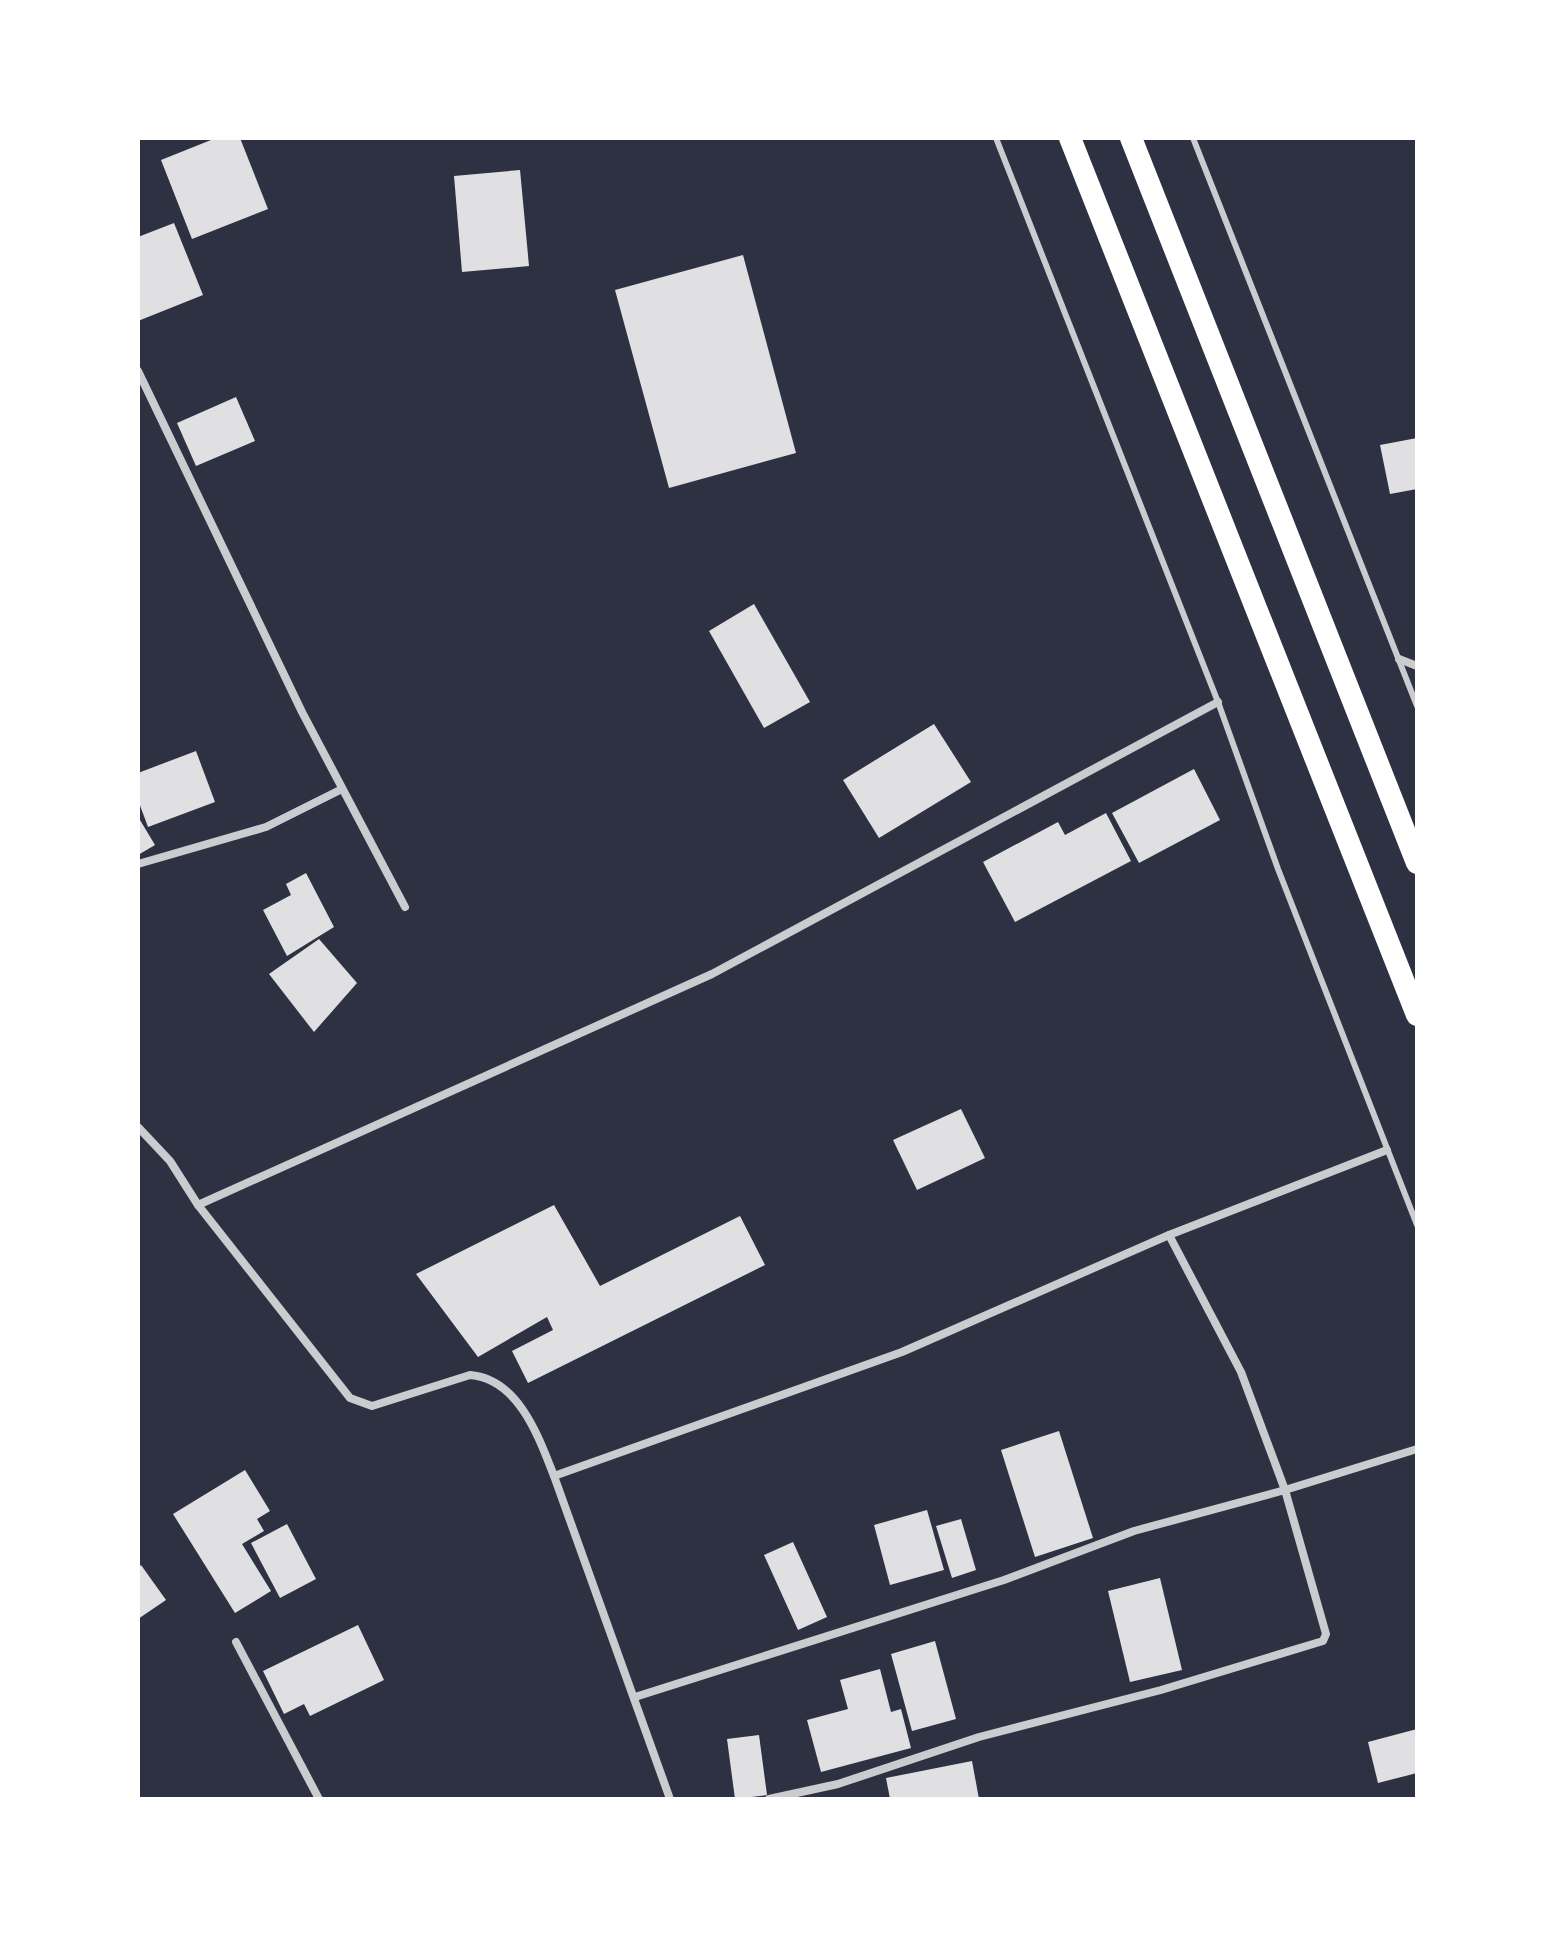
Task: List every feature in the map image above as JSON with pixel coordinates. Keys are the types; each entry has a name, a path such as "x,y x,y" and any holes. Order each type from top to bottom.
{"highway":[{"path":"1070,138 1417,1015"},
{"path":"1131,138 1417,863"}],"street":[{"path":"138,371 342,789 405,907"},
{"path":"1399,659 1417,666"},
{"path":"198,1205 712,974 1218,702"},
{"path":"138,864 266,827 342,789"},
{"path":"138,1127 170,1161 198,1205 350,1398 372,1406 470,1375 484,1376 517,1401 534,1426 554,1476 670,1799"},
{"path":"554,1476 902,1352 1169,1235 1387,1150"},
{"path":"769,1799 838,1784 979,1737 1161,1690 1323,1641 1326,1634 1285,1490 1241,1372 1169,1235"},
{"path":"635,1697 1004,1580 1134,1531 1285,1490 1417,1449"},
{"path":"236,1642 319,1799"}],"lane":[{"path":"996,138 1218,702 1278,869 1417,1225"},
{"path":"1193,138 1417,706"}],"building":[{"path":"216,138 240,138 268,209 192,239 161,160"},
{"path":"520,170 529,266 462,272 454,176"},
{"path":"174,223 203,295 138,321 138,237"},
{"path":"743,255 796,453 669,488 615,290"},
{"path":"236,397 255,441 196,466 177,423"},
{"path":"1417,438 1417,489 1390,494 1380,445"},
{"path":"754,604 810,702 764,728 709,631"},
{"path":"934,724 971,782 879,838 843,780"},
{"path":"196,751 215,802 148,827 138,800 138,773"},
{"path":"1194,769 1220,820 1139,863 1112,813"},
{"path":"1106,813 1131,861 1015,922 983,862 1058,822 1065,835"},
{"path":"138,821 155,845 138,855"},
{"path":"306,873 334,927 287,956 263,910 291,895 286,884"},
{"path":"319,939 357,983 314,1032 269,974"},
{"path":"961,1109 985,1158 917,1190 893,1140"},
{"path":"554,1205 600,1286 740,1216 765,1265 528,1383 512,1351 553,1330 547,1317 478,1357 416,1274"},
{"path":"1059,1431 1093,1538 1035,1557 1001,1450"},
{"path":"245,1470 270,1511 257,1519 264,1531 242,1544 271,1591 235,1613 173,1514"},
{"path":"927,1510 944,1570 890,1585 874,1525"},
{"path":"961,1519 976,1570 952,1578 936,1526"},
{"path":"287,1524 316,1579 280,1598 251,1543"},
{"path":"793,1542 827,1617 798,1630 764,1555"},
{"path":"141,1565 166,1600 138,1619 138,1568"},
{"path":"1160,1578 1182,1670 1130,1682 1108,1591"},
{"path":"358,1625 384,1680 310,1716 304,1704 284,1714 263,1671"},
{"path":"935,1641 956,1719 912,1731 891,1654"},
{"path":"880,1669 891,1712 901,1709 911,1748 821,1772 807,1720 848,1709 840,1680"},
{"path":"1417,1729 1417,1773 1378,1783 1368,1742"},
{"path":"759,1735 767,1795 735,1799 727,1739"},
{"path":"972,1761 979,1799 890,1799 886,1778"}]}
